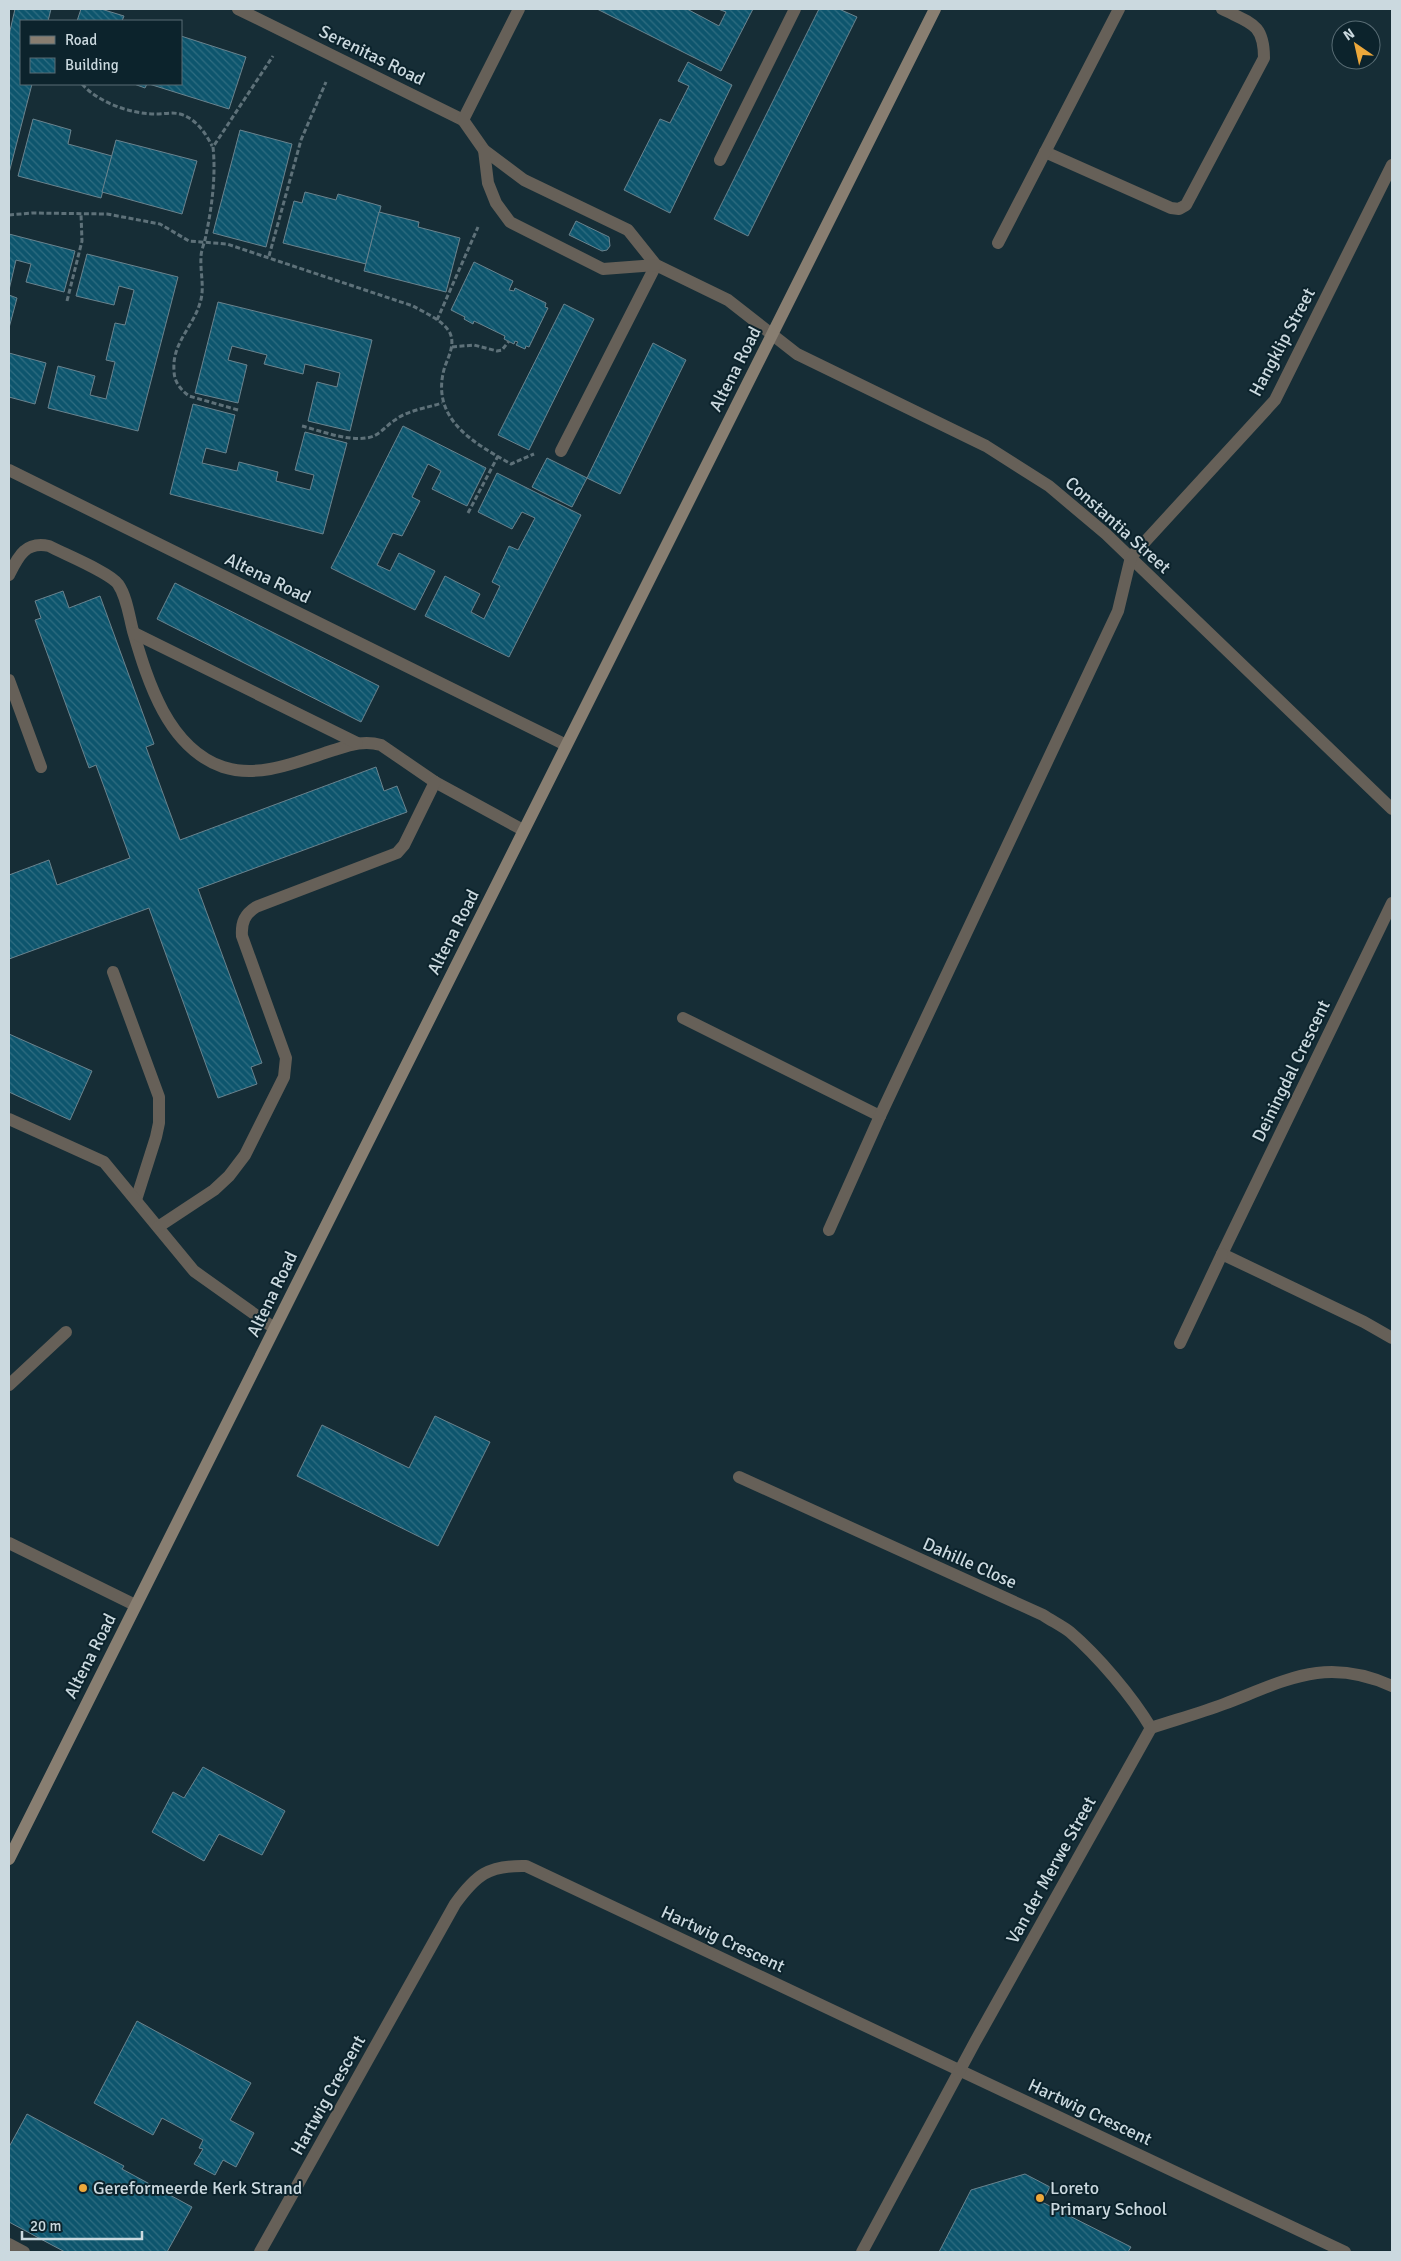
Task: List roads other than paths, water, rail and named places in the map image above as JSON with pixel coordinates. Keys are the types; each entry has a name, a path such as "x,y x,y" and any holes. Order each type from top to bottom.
{"street":[{"name":"Serenitas Road","path":"238,9 280,28 463,120 484,150 524,180 628,230 656,265 728,300 772,334"},
{"path":"463,120 519,9"},
{"path":"720,160 795,9"},
{"name":"Altena Road","path":"9,1859 935,9"},
{"path":"998,243 1118,9"},
{"path":"1045,152 1171,208 1180,209 1186,205 1264,58 1264,42 1261,33 1254,25 1222,9"},
{"name":"Serenitas Road","path":"484,150 488,183 496,203 510,222 603,270 656,265"},
{"name":"Hangklip Street","path":"1131,557 1275,400 1392,166"},
{"path":"561,451 656,265"},
{"name":"Constantia Street","path":"772,334 797,354 986,446 1020,466 1056,492 1131,557 1392,809"},
{"name":"Altena Road","path":"9,470 566,745"},
{"path":"9,575 19,554 32,545 49,546 113,579 124,597 145,673 175,732 190,748 209,761 225,767 260,770 278,768 357,743 371,742 381,745 435,782 523,830"},
{"path":"829,1230 880,1116 1118,611 1131,557"},
{"path":"134,633 357,743"},
{"path":"9,680 40,767"},
{"path":"158,1227 214,1190 229,1176 244,1155 284,1077 286,1058 242,936 243,919 256,907 398,853 404,845 435,782"},
{"name":"Deiningdal Crescent","path":"1180,1343 1392,903"},
{"path":"113,972 159,1097 159,1123 156,1137 136,1200"},
{"path":"684,1018 880,1116"},
{"path":"9,1119 104,1162 194,1271 274,1328"},
{"path":"1222,1254 1364,1322 1392,1338"},
{"path":"9,1385 66,1332"},
{"name":"Dahille Close","path":"739,1477 1043,1615 1070,1632 1093,1656 1140,1711 1151,1728"},
{"path":"9,1543 135,1605"},
{"path":"1151,1728 1222,1705 1303,1674 1329,1670 1352,1672 1392,1686"},
{"name":"Van der Merwe Street","path":"862,2252 960,2070 1151,1728"},
{"name":"Hartwig Crescent","path":"260,2252 455,1904 472,1881 497,1867 526,1866 1345,2252"},
{"path":"9,2244 24,2252"}],"place":[{"name":"Gereformeerde Kerk Strand","path":"83,2188"},
{"name":"Loreto Primary School","path":"1040,2198"}]}
